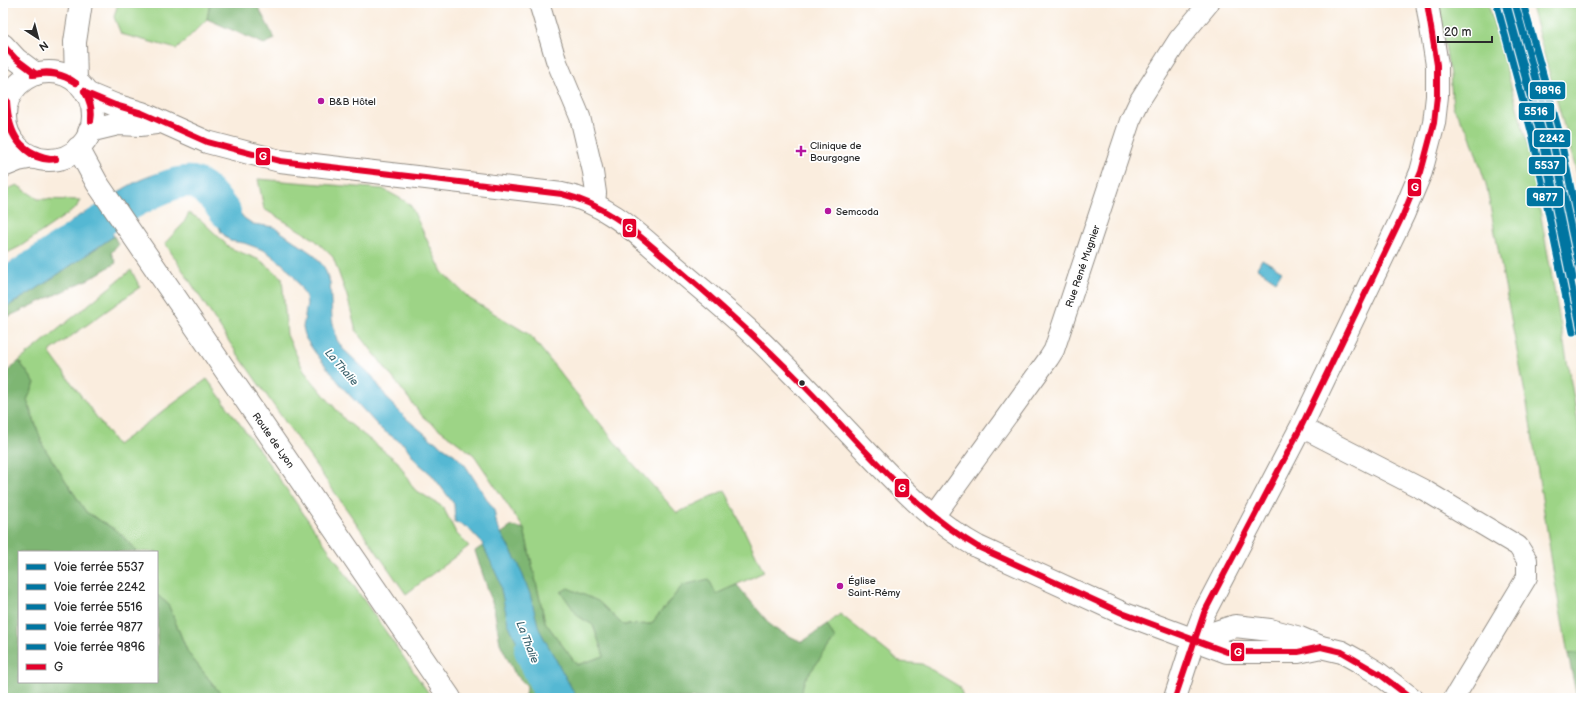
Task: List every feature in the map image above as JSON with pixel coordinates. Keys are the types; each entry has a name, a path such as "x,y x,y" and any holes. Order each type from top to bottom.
{"main road":[{"path":"78,145 92,112 81,87 75,42 81,3"},
{"path":"1175,698 1194,639 1218,586 1301,428 1403,215 1421,172 1429,146 1437,96 1437,65 1427,3"},
{"path":"3,45 16,59 36,74"},
{"path":"34,157 24,152 15,144 9,134 5,123 5,99 24,80 36,74 50,72 63,74 81,87 115,106 142,113 161,123 207,142 280,161 579,197 595,204 615,216 646,241 764,344 913,501 958,536 978,547 1122,613 1194,639 1235,626 1277,632 1300,638 1321,647 1342,652 1378,673 1411,698"},
{"path":"3,166 18,160 34,157 50,159 118,124 140,125 161,123"},
{"name":"Route de Lyon","path":"78,145 99,186 450,698"}],"street":[{"path":"539,3 556,60 580,117 593,172 596,193 595,204"},
{"name":"Rue René Mugnier","path":"934,518 1049,358 1098,221 1130,121 1140,100 1179,40 1209,3"},
{"path":"1301,428 1424,490 1518,546 1527,560 1527,577 1454,698"}],"green space":[{"path":"118,3 210,3 207,19 177,49 121,34 114,17"},
{"path":"210,3 256,3 275,39 264,44 207,19"},
{"path":"1438,3 1488,3 1529,150 1581,438 1581,652 1568,654 1555,582 1529,415 1486,184 1469,133 1453,107 1450,75"},
{"path":"1530,3 1581,3 1581,188"},
{"path":"258,179 383,189 405,201 411,206 442,272 470,299 530,335 621,450 677,513 725,490 764,572 716,594 683,585 651,624 623,625 598,601 578,616 593,625 604,656 577,665 545,622 524,529 474,455 423,417 356,330 347,296 333,257 314,239 264,209"},
{"path":"17,185 38,199 80,200 76,208 21,246 3,255 3,191"},
{"path":"189,213 201,220 230,248 260,260 282,278 287,335 304,371 345,420 398,462 414,489 443,507 456,533 469,546 406,594 232,346 165,243 183,224"},
{"path":"114,236 118,244 111,253 116,263 89,279 3,319 3,309 35,290"},
{"path":"131,270 140,287 49,352 117,445 207,379 262,454 432,698 224,698 188,653 168,604 158,596 158,551 136,551 119,532 86,512 43,446 27,399 35,383 19,361"},
{"path":"19,361 35,383 27,400 43,446 86,512 119,532 136,551 18,551 18,683 158,683 158,596 168,604 188,653 224,698 3,698 3,376"},
{"path":"512,526 524,529 545,622 577,665 604,656 593,625 578,616 561,592 568,588 598,601 623,625 651,624 683,585 709,579 716,594 737,585 773,628 802,642 827,625 835,639 805,679 799,698 524,698 527,686 515,674 500,643 494,608 475,551"},
{"path":"840,614 900,662 922,664 960,687 963,698 799,698 805,679 835,639 827,625"},
{"path":"1581,652 1581,698 1577,698 1568,654"}],"water":[{"path":"179,169 183,192 164,197 137,215 120,191 148,177"},
{"path":"193,169 201,170 213,179 244,218 253,224 274,227 314,255 324,267 330,282 332,319 337,340 343,349 372,376 390,402 408,420 431,439 455,455 465,465 494,510 497,526 519,565 530,594 539,629 577,698 552,698 523,654 508,623 499,580 482,543 468,528 455,522 454,504 432,475 417,462 405,445 381,429 344,389 314,351 306,339 303,327 307,304 306,297 295,278 285,266 266,251 244,243 230,241 221,232 215,216 205,202 194,192"},
{"path":"95,208 114,236 35,290 3,309 3,267 38,247 80,215"},
{"path":"1262,259 1282,271 1276,281 1257,268"}],"waterway":[{"name":"La Thalie","path":"3,286 126,206 153,192 176,184 192,182 197,184 207,190 225,212"},
{"name":"La Thalie","path":"530,650 552,698"}],"rail line":[{"name":"5537","path":"1505,3 1541,136 1581,330"},
{"name":"2242","path":"1515,3 1551,133 1581,276"},
{"name":"9896","path":"1523,3 1559,131 1581,237"},
{"name":"9877","path":"1497,5 1533,138 1573,332"},
{"name":"5516","path":"1507,5 1543,135 1573,278"}],"transit line":[{"name":"G","path":"1175,698 1204,613 1301,427 1403,215 1421,172 1434,123 1437,96 1437,65 1427,3"},
{"name":"G","path":"3,45 16,59 36,74"},
{"name":"G","path":"33,75 44,72 56,73 67,77 76,83"},
{"name":"G","path":"33,75 55,74 76,83"},
{"name":"G","path":"84,91 91,105 91,121"},
{"name":"G","path":"84,91 90,105 91,121"},
{"name":"G","path":"86,93 115,105 142,113 207,142 280,161 562,194 595,206 623,223 636,233 711,297 779,361 910,496 954,531 978,547 1122,613 1227,652 1298,652 1321,647 1342,652 1378,673 1411,698"},
{"name":"G","path":"7,101 10,124 19,141 33,153 56,159"},
{"name":"G","path":"7,101 8,123 20,144 32,155 48,160 56,159"}],"place":[{"name":"B&B Hôtel","path":"321,101"},
{"name":"Clinique de Bourgogne","path":"801,151"},
{"name":"Semcoda","path":"828,211"},
{"name":"Église Saint-Rémy","path":"840,586"}]}
